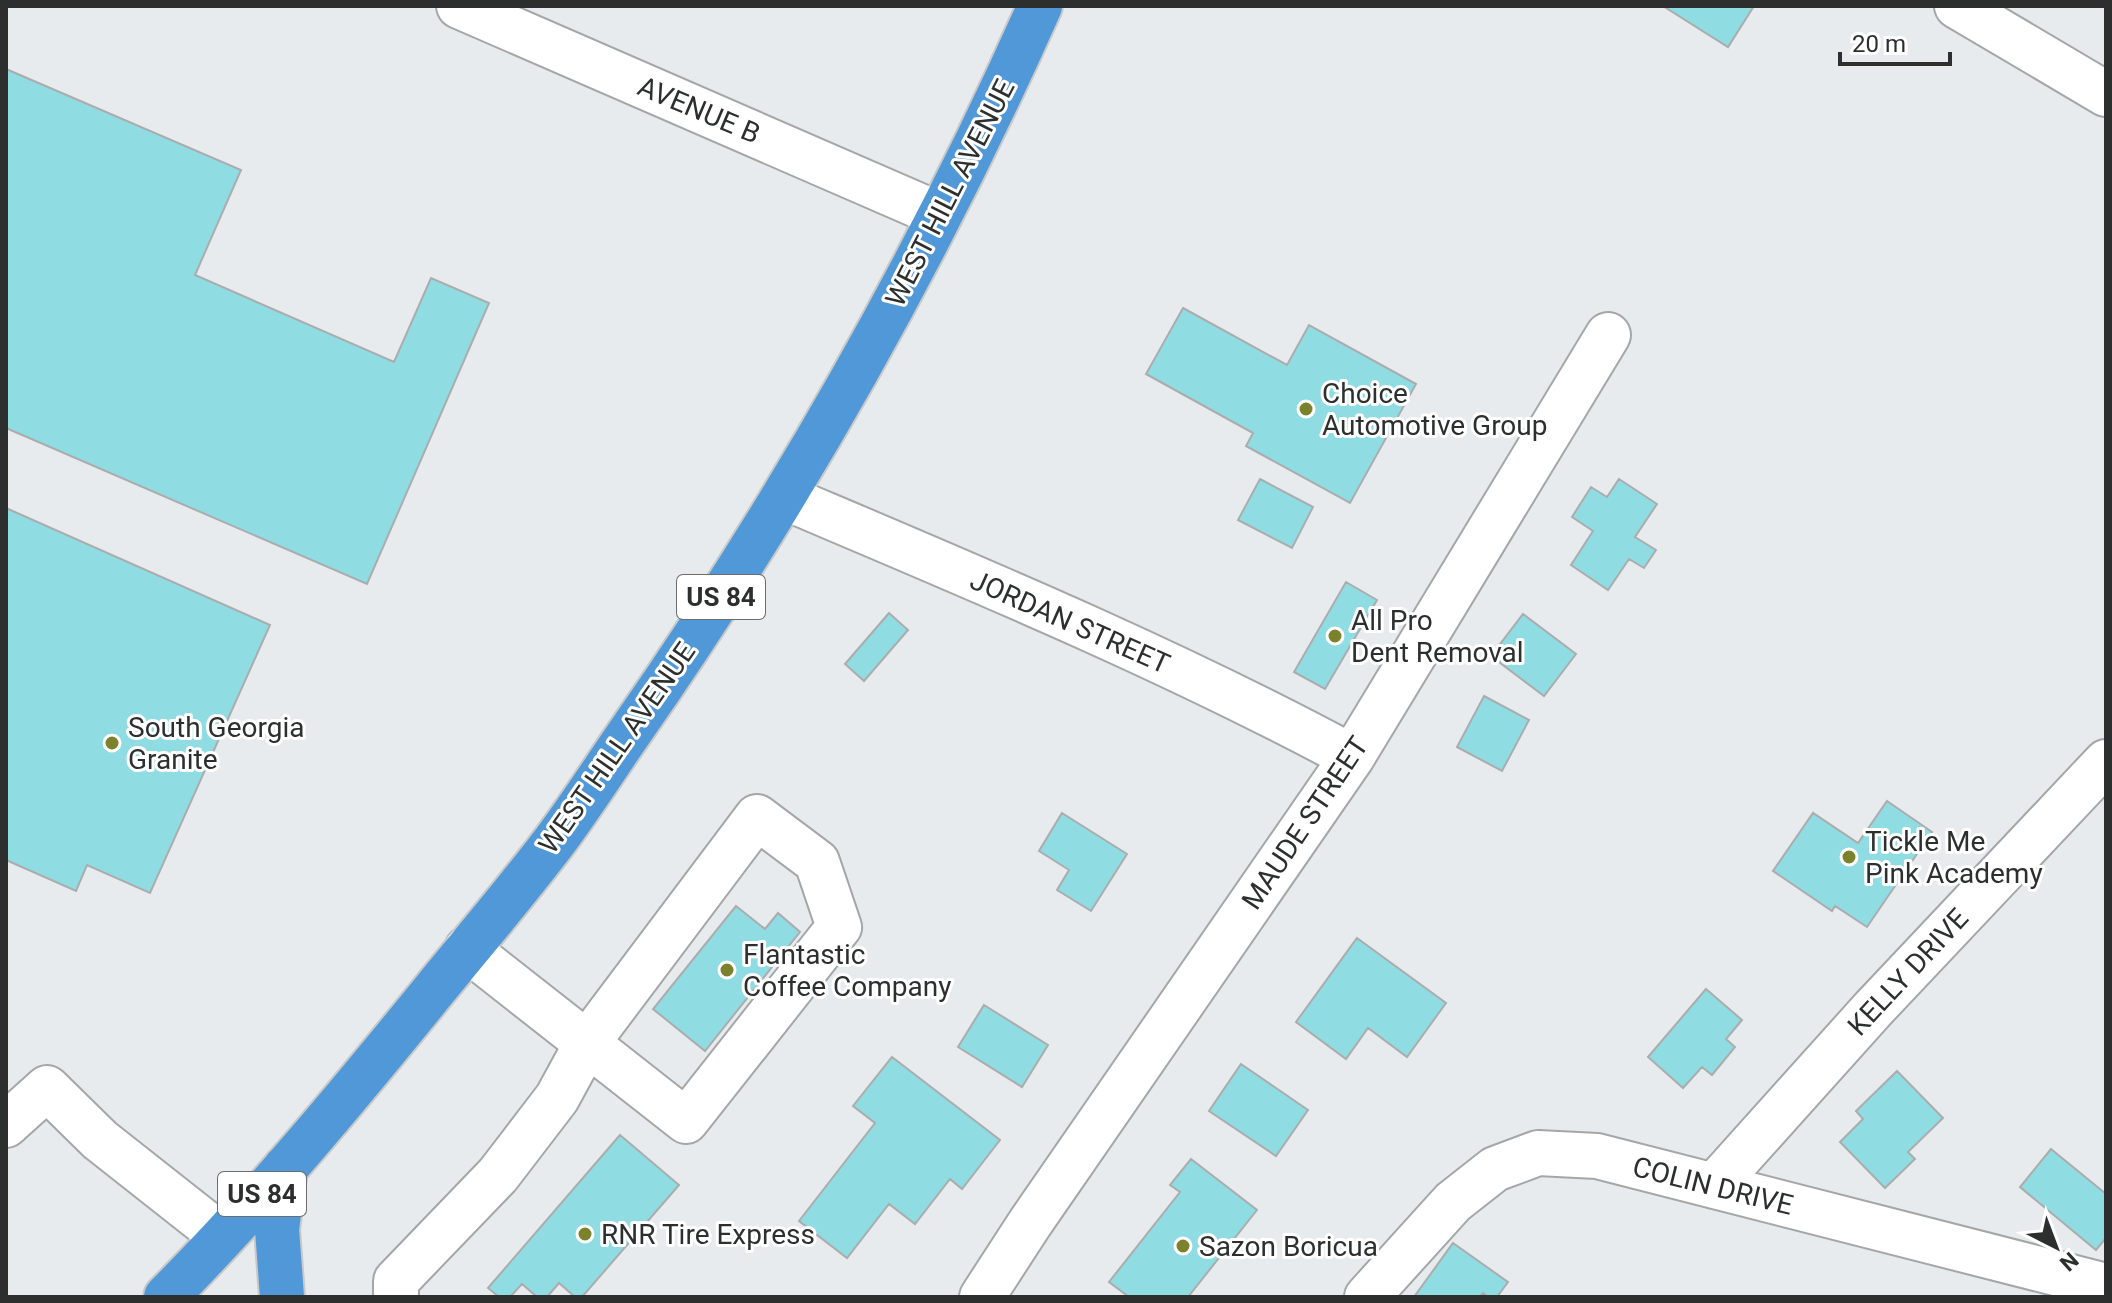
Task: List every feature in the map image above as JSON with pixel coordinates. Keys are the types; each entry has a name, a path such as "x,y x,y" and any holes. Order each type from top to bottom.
{"highway":[{"name":"WEST HILL AVENUE","path":"166,1297 361,1081 554,841 684,655 784,497 887,318 1010,74 1040,6"},
{"path":"282,1297 277,1229 285,1168"}],"street":[{"name":"AVENUE B","path":"459,6 940,215"},
{"path":"1957,6 2106,94"},
{"name":"MAUDE STREET","path":"982,1297 1352,757 1608,335"},
{"name":"JORDAN STREET","path":"784,497 1015,595 1272,714 1352,757"},
{"name":"KELLY DRIVE","path":"1714,1186 1873,1009 2106,762"},
{"path":"396,1289 498,1175 557,1098 587,1043 757,817 817,862 839,927 686,1121 587,1043 467,949"},
{"path":"6,1125 47,1088 100,1140 223,1237"},
{"name":"COLIN DRIVE","path":"1367,1297 1453,1202 1495,1169 1538,1153 1597,1156 2106,1286"}],"building":[{"path":"1663,6 1754,6 1728,47"},
{"path":"6,69 241,170 195,275 394,362 431,278 489,303 367,584 6,428"},
{"name":"Choice Automotive Group","path":"1183,308 1287,365 1309,325 1416,384 1350,503 1246,446 1253,433 1146,374"},
{"path":"1260,479 1313,507 1292,548 1238,520"},
{"path":"1619,479 1657,504 1635,537 1656,550 1644,568 1629,559 1608,590 1571,565 1593,531 1572,517 1591,487 1607,497"},
{"name":"South Georgia Granite","path":"6,508 270,625 150,893 87,865 76,891 6,860"},
{"name":"All Pro Dent Removal","path":"1346,582 1377,600 1325,689 1294,672"},
{"path":"889,613 908,630 864,681 845,664"},
{"path":"1523,614 1576,654 1544,696 1491,656"},
{"path":"1484,696 1529,720 1502,771 1457,747"},
{"name":"Tickle Me Pink Academy","path":"1887,801 1932,832 1867,927 1835,906 1832,911 1773,871 1813,813 1858,843"},
{"path":"1062,813 1127,854 1091,911 1057,890 1069,870 1039,851"},
{"name":"Flantastic Coffee Company","path":"736,906 765,929 778,913 800,932 705,1051 653,1009"},
{"path":"1357,938 1446,1003 1407,1057 1368,1028 1346,1059 1296,1022"},
{"path":"1706,989 1742,1020 1726,1039 1735,1047 1712,1075 1702,1067 1683,1088 1648,1057"},
{"path":"984,1005 1048,1045 1022,1087 958,1047"},
{"path":"892,1057 1000,1140 962,1189 950,1179 915,1224 889,1204 847,1258 799,1221 875,1123 853,1106"},
{"path":"1241,1064 1308,1110 1276,1156 1209,1111"},
{"path":"1897,1071 1943,1118 1908,1152 1915,1159 1885,1188 1840,1142 1863,1119 1856,1111"},
{"name":"RNR Tire Express","path":"620,1135 679,1185 582,1297 575,1297 559,1283 547,1297 537,1297 522,1284 510,1297 499,1297 488,1288"},
{"path":"2051,1149 2106,1194 2106,1238 2096,1250 2020,1187"},
{"name":"Sazon Boricua","path":"1191,1159 1257,1210 1188,1297 1129,1297 1109,1282 1180,1192 1170,1185"},
{"path":"1453,1243 1508,1282 1497,1297 1488,1297 1483,1293 1480,1297 1414,1297"}],"place":[{"name":"Choice Automotive Group","path":"1306,409"},
{"name":"All Pro Dent Removal","path":"1335,636"},
{"name":"South Georgia Granite","path":"112,743"},
{"name":"Tickle Me Pink Academy","path":"1849,857"},
{"name":"Flantastic Coffee Company","path":"727,970"},
{"name":"RNR Tire Express","path":"585,1234"},
{"name":"Sazon Boricua","path":"1183,1246"}]}
